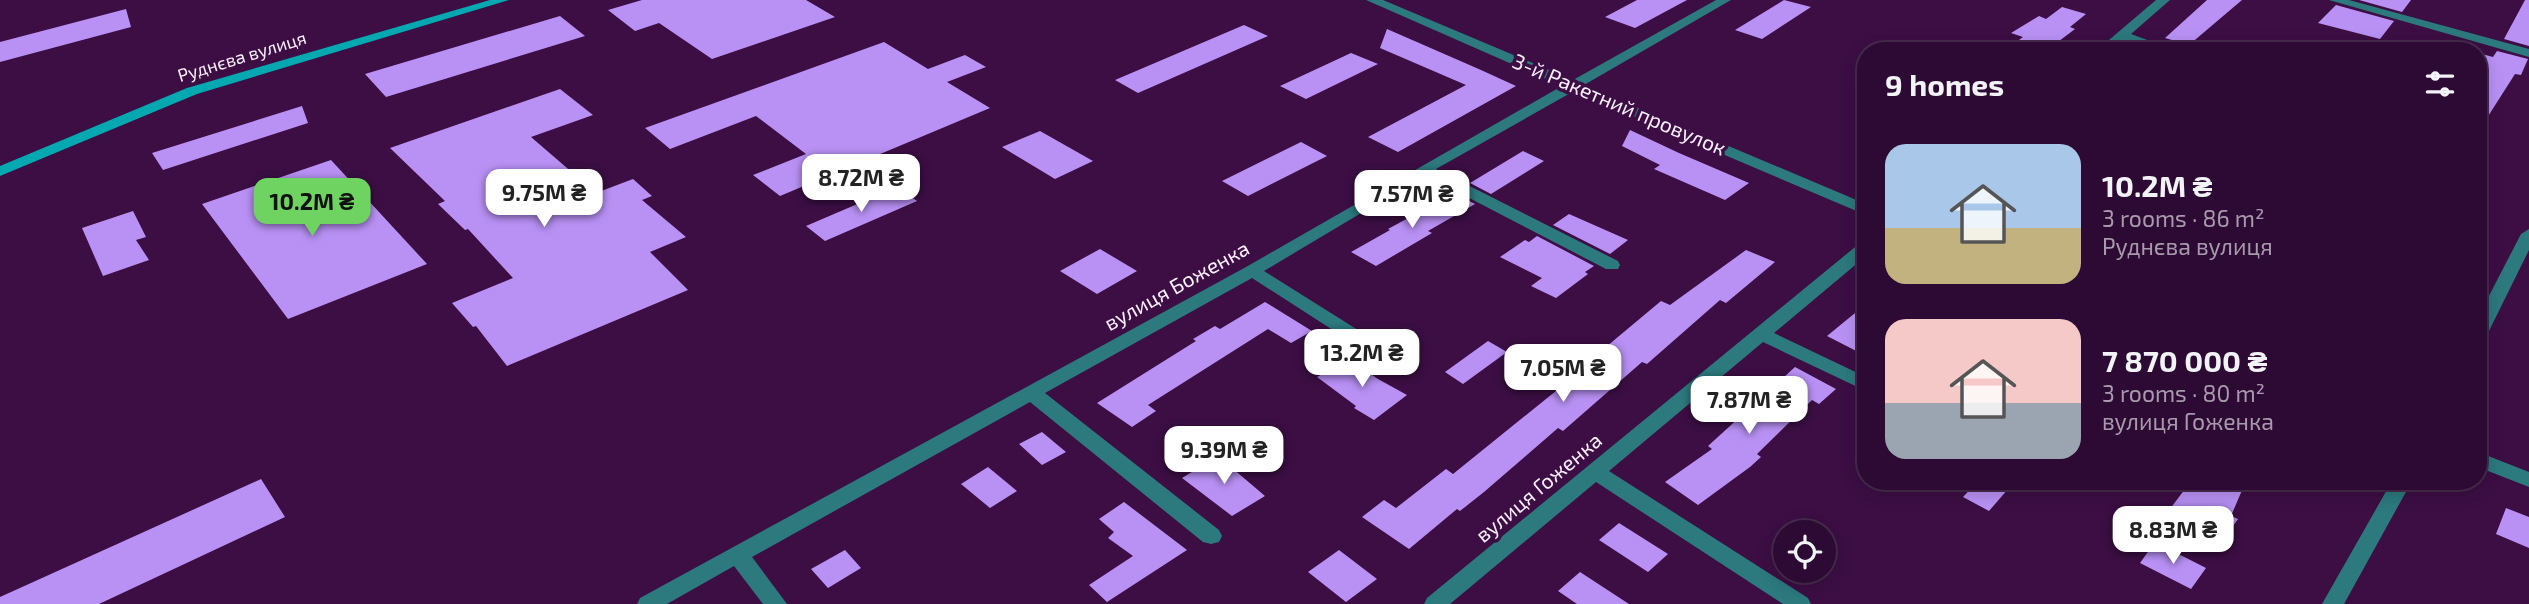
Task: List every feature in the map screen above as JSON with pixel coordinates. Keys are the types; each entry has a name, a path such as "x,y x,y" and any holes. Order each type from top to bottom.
{"street":[{"name":"Руднєва вулиця","path":"0,171 192,91 503,0"},
{"name":"3-й Ракетний провулок","path":"1372,0 1857,205"},
{"name":"вулиця Боженка","path":"648,604 1252,271 1425,169 1725,0"},
{"path":"2113,42 2164,0"},
{"path":"2335,0 2529,52"},
{"path":"2121,35 2143,42"},
{"path":"1425,169 1612,265"},
{"path":"2487,317 2529,234"},
{"name":"вулиця Гоженка","path":"1435,604 1857,254"},
{"path":"1252,271 1394,361"},
{"path":"1761,334 1857,381"},
{"path":"1032,393 1211,536"},
{"path":"2487,463 2529,480"},
{"path":"1595,471 1800,604"},
{"path":"2333,604 2397,490"},
{"path":"737,554 776,604"}],"building":[{"path":"642,0 806,0 835,17 712,59 659,23 635,31 608,10"},
{"path":"1637,0 1687,0 1635,28 1605,17"},
{"path":"1784,0 1811,7 1762,39 1735,30"},
{"path":"2207,0 2242,0 2193,42 2165,38"},
{"path":"2359,0 2411,0 2402,12"},
{"path":"2525,0 2529,0 2529,46 2504,39"},
{"path":"2336,5 2394,21 2380,39 2318,23"},
{"path":"2062,7 2086,14 2070,27 2075,29 2058,42 2016,42 2023,37 2011,33 2039,16 2046,19"},
{"path":"126,9 131,27 0,62 0,42"},
{"path":"560,16 585,36 386,97 365,74"},
{"path":"1244,25 1268,36 1138,93 1115,80"},
{"path":"1387,29 1516,86 1398,152 1368,137 1466,85 1380,48"},
{"path":"884,42 928,69 965,55 986,67 947,82 990,108 780,196 753,175 806,154 756,116 670,149 645,128"},
{"path":"2497,51 2528,59 2521,75 2515,74 2487,118 2487,55 2493,57"},
{"path":"1351,53 1378,64 1306,99 1280,86"},
{"path":"560,89 593,115 531,137 596,193 633,179 652,196 642,200 686,237 650,252 688,290 507,366 476,326 473,327 452,303 513,278 468,229 465,230 438,204 445,201 390,148"},
{"path":"302,106 308,123 163,170 152,153"},
{"path":"1630,130 1749,183 1725,200 1654,169 1660,165 1622,146"},
{"path":"1040,131 1093,161 1055,179 1002,147"},
{"path":"1301,142 1327,156 1248,196 1222,181"},
{"path":"1523,151 1544,161 1491,194 1470,183"},
{"path":"331,160 427,264 288,319 202,204"},
{"path":"897,187 917,201 825,241 806,226"},
{"path":"1454,193 1475,204 1376,266 1351,252 1390,230 1388,229"},
{"path":"133,211 146,237 136,240 149,260 103,276 82,228"},
{"path":"1569,214 1628,240 1610,254 1553,225"},
{"path":"1537,236 1594,266 1585,272 1588,274 1556,298 1531,286 1542,278 1500,257 1525,240 1529,242"},
{"path":"1100,249 1137,271 1097,294 1060,271"},
{"path":"1746,250 1775,262 1726,303 1720,300 1647,364 1642,362 1563,431 1558,428 1484,492 1460,511 1457,509 1409,549 1362,517 1384,500 1396,508 1446,469 1453,474 1572,378 1570,377 1661,301 1670,305"},
{"path":"1265,302 1312,331 1291,343 1268,329 1148,405 1156,411 1132,427 1097,403 1196,341 1193,339 1215,326 1220,329"},
{"path":"1857,311 1857,351 1827,336"},
{"path":"1488,341 1507,352 1463,384 1445,372"},
{"path":"1349,359 1407,395 1374,420 1354,408 1356,406 1317,377"},
{"path":"1795,367 1836,389 1819,404 1812,400 1757,454 1761,457 1698,505 1665,482 1712,449 1708,446"},
{"path":"1042,432 1066,452 1042,465 1019,444"},
{"path":"1218,456 1265,496 1232,516 1182,478"},
{"path":"988,467 1017,491 990,508 961,484"},
{"path":"261,479 285,517 99,604 0,604 0,597"},
{"path":"1970,490 2007,490 1989,511 1963,497"},
{"path":"2184,490 2242,490 2231,516 2238,519 2226,536 2170,509"},
{"path":"1124,502 1187,550 1107,602 1089,585 1133,556 1108,538 1114,532 1099,519"},
{"path":"2506,508 2529,517 2529,548 2496,534"},
{"path":"1619,523 1668,554 1648,572 1599,540"},
{"path":"2155,542 2206,568 2191,589 2140,563"},
{"path":"845,550 861,568 828,588 811,569"},
{"path":"1339,550 1377,579 1346,602 1308,572"},
{"path":"1580,572 1629,604 1577,604 1558,591"}]}
